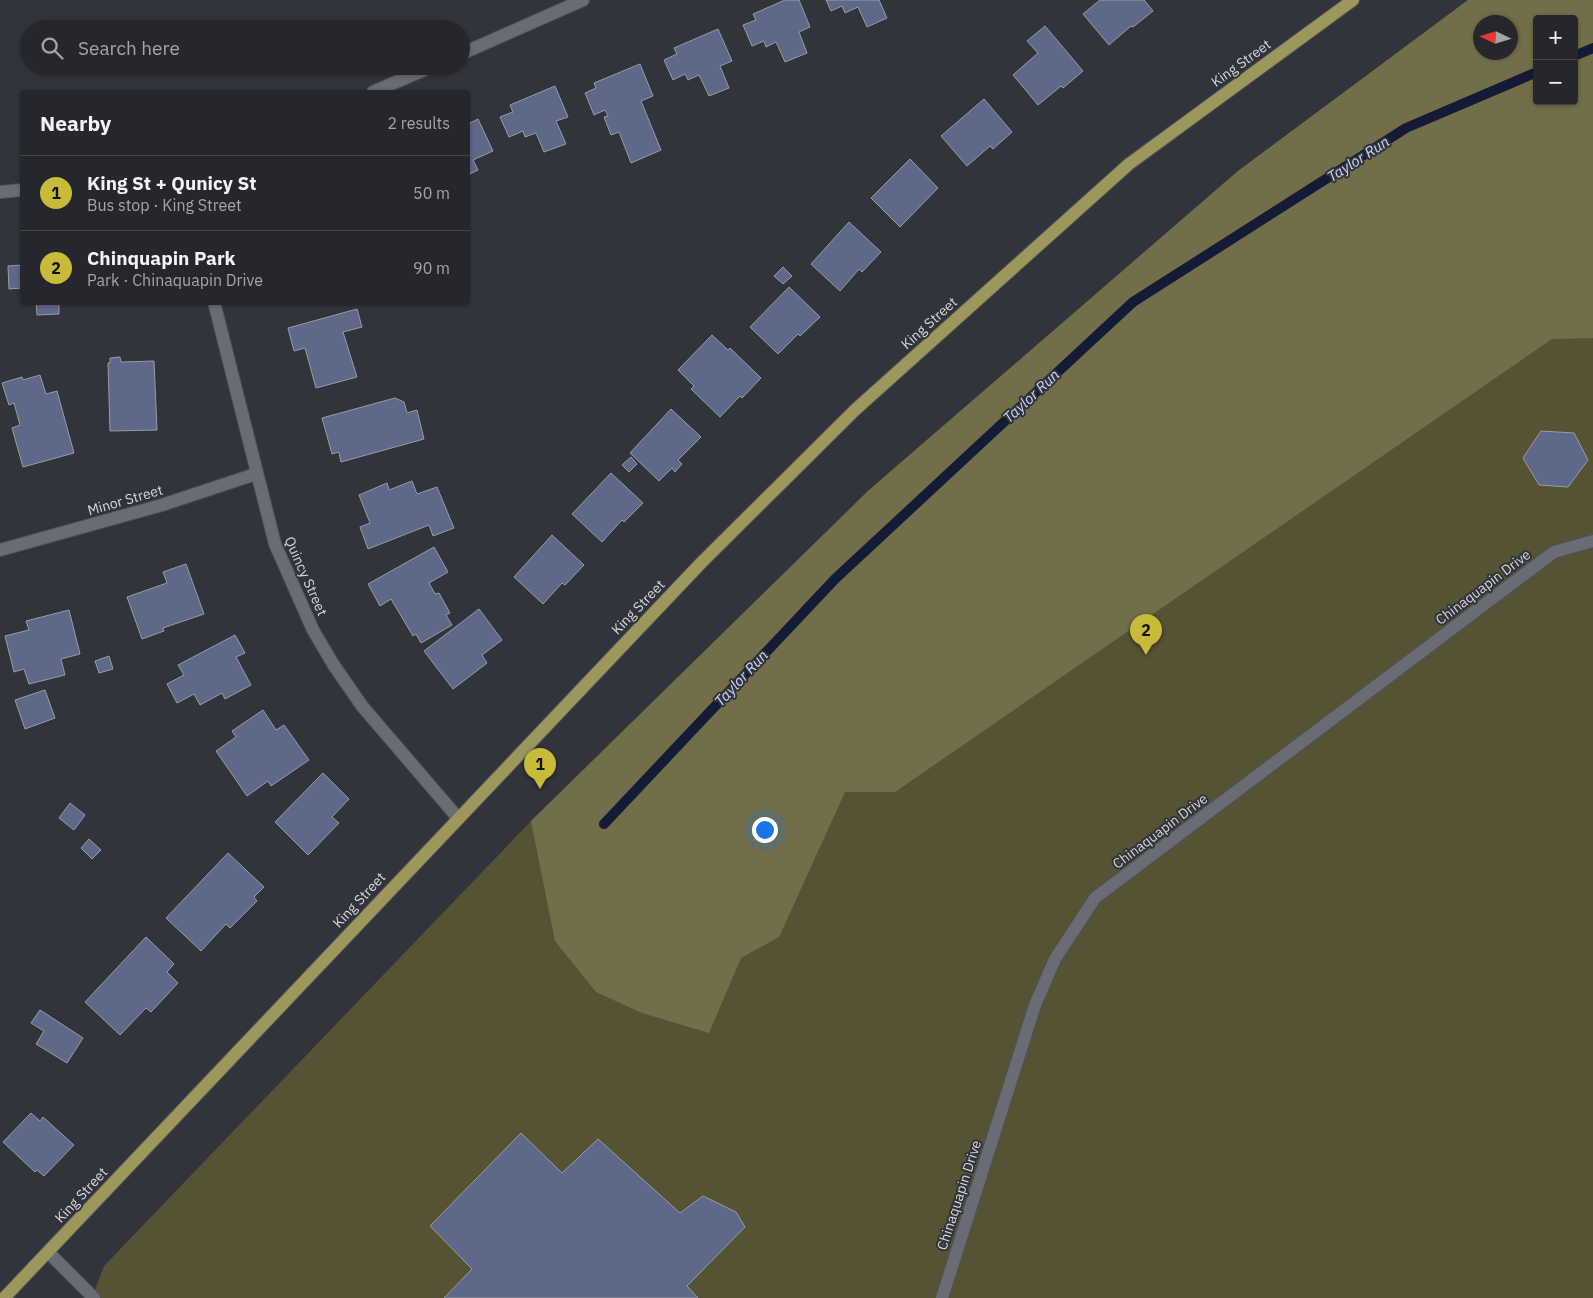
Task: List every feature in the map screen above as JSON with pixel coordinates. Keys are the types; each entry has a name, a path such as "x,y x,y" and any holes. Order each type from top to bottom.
{"main road":[{"name":"King Street","path":"4,1298 701,563 862,403 1129,164 1353,0"}],"street":[{"path":"470,50 583,0"},
{"path":"378,90 412,75"},
{"path":"0,192 20,190"},
{"name":"Quincy Street","path":"215,305 275,544 313,630 333,664 362,706 458,818"},
{"name":"Minor Street","path":"0,550 162,505 256,474"},
{"name":"Chinaquapin Drive","path":"942,1298 1035,1005 1054,959 1095,898 1554,552 1593,541"},
{"path":"48,1252 94,1298"}],"shaded area":[{"path":"1468,0 1593,0 1593,1298 92,1298 104,1266 531,821 869,490 1238,171"},
{"path":"1468,0 1593,0 1593,338 1552,339 895,792 845,792 779,937 741,958 709,1033 642,1013 596,992 555,941 531,821 869,490 1238,171"}],"building":[{"path":"785,0 799,0 810,27 799,32 807,53 785,62 776,42 766,47 764,41 752,46 743,25 756,20 753,14"},
{"path":"826,0 879,0 887,18 867,27 858,7 845,13 842,6 831,11"},
{"path":"1100,0 1144,0 1153,11 1133,27 1131,26 1109,45 1083,14"},
{"path":"1045,26 1083,71 1063,88 1061,86 1038,105 1013,75 1038,53 1027,41"},
{"path":"718,29 732,61 720,66 729,88 709,96 699,75 688,80 685,74 673,80 664,60 677,54 674,48"},
{"path":"640,64 653,96 641,101 661,150 631,163 619,132 611,135 604,117 608,116 605,110 594,115 585,93 596,88 594,83"},
{"path":"555,86 568,117 556,121 566,144 544,152 536,133 525,137 523,131 509,137 500,117 513,112 510,105"},
{"path":"984,99 1012,132 993,149 990,146 967,166 941,136"},
{"path":"478,119 493,151 473,160 478,170 470,174 470,123"},
{"path":"910,159 938,188 900,227 871,198"},
{"path":"849,222 881,252 862,272 859,269 840,291 811,264"},
{"path":"20,265 20,288 9,289 8,266"},
{"path":"783,267 792,276 783,284 774,276"},
{"path":"789,287 820,317 800,336 798,334 778,354 750,327"},
{"path":"36,305 59,305 59,314 37,315"},
{"path":"357,309 362,327 343,332 357,377 316,388 305,348 294,351 288,328"},
{"path":"712,335 728,350 730,348 761,378 720,417 691,389 694,386 678,370"},
{"path":"120,357 121,362 154,361 157,430 110,431 108,363 110,363 110,358"},
{"path":"40,375 46,394 57,391 74,453 23,467 12,428 20,425 14,403 9,405 2,383 22,377 23,380"},
{"path":"395,398 404,402 407,413 417,410 424,439 341,462 339,452 332,454 322,418"},
{"path":"671,409 701,437 678,460 682,464 675,472 672,468 659,481 630,453"},
{"path":"1541,431 1574,433 1588,460 1568,487 1539,485 1523,458"},
{"path":"631,457 637,464 629,472 622,465"},
{"path":"611,473 643,503 624,522 622,520 602,542 572,514"},
{"path":"412,481 417,494 437,487 454,528 433,536 429,525 368,549 360,527 370,523 359,495 387,483 389,490"},
{"path":"552,535 584,565 565,585 562,583 543,604 514,577"},
{"path":"434,547 448,572 429,583 435,594 439,593 450,613 446,615 452,625 421,643 416,634 413,636 391,599 380,606 368,584"},
{"path":"186,564 204,614 163,628 164,631 142,639 127,597 167,583 163,572"},
{"path":"479,609 502,640 482,655 487,663 453,689 424,651"},
{"path":"69,610 80,654 61,659 65,675 29,684 24,669 14,672 5,636 29,630 26,621"},
{"path":"235,635 245,653 236,657 251,685 225,699 222,693 200,705 194,694 177,703 167,684 184,675 178,665"},
{"path":"109,656 113,669 99,673 95,661"},
{"path":"45,690 55,718 25,729 15,700"},
{"path":"263,710 276,730 284,725 309,760 271,786 268,781 247,796 216,751 236,737 232,731"},
{"path":"323,773 349,799 332,817 339,823 308,855 275,822"},
{"path":"70,803 85,815 74,830 59,818"},
{"path":"89,839 101,850 92,859 81,848"},
{"path":"228,853 264,887 254,897 257,901 230,928 226,924 201,951 166,918"},
{"path":"146,937 174,964 167,972 178,983 151,1012 146,1008 120,1035 85,1002"},
{"path":"40,1010 83,1038 67,1063 36,1044 44,1031 31,1023"},
{"path":"31,1113 40,1121 43,1117 74,1145 44,1176 37,1170 35,1172 3,1142"},
{"path":"521,1133 562,1173 598,1139 680,1213 703,1196 736,1212 745,1227 687,1286 698,1298 444,1298 472,1269 430,1226"}],"waterway":[{"name":"Taylor Run","path":"1578,54 1593,48"},
{"name":"Taylor Run","path":"604,824 835,579 1133,302 1406,128 1533,74"}],"place":[{"name":"Chinquapin Park","path":"1146,655"},
{"name":"King St + Qunicy St","path":"540,789"}]}
